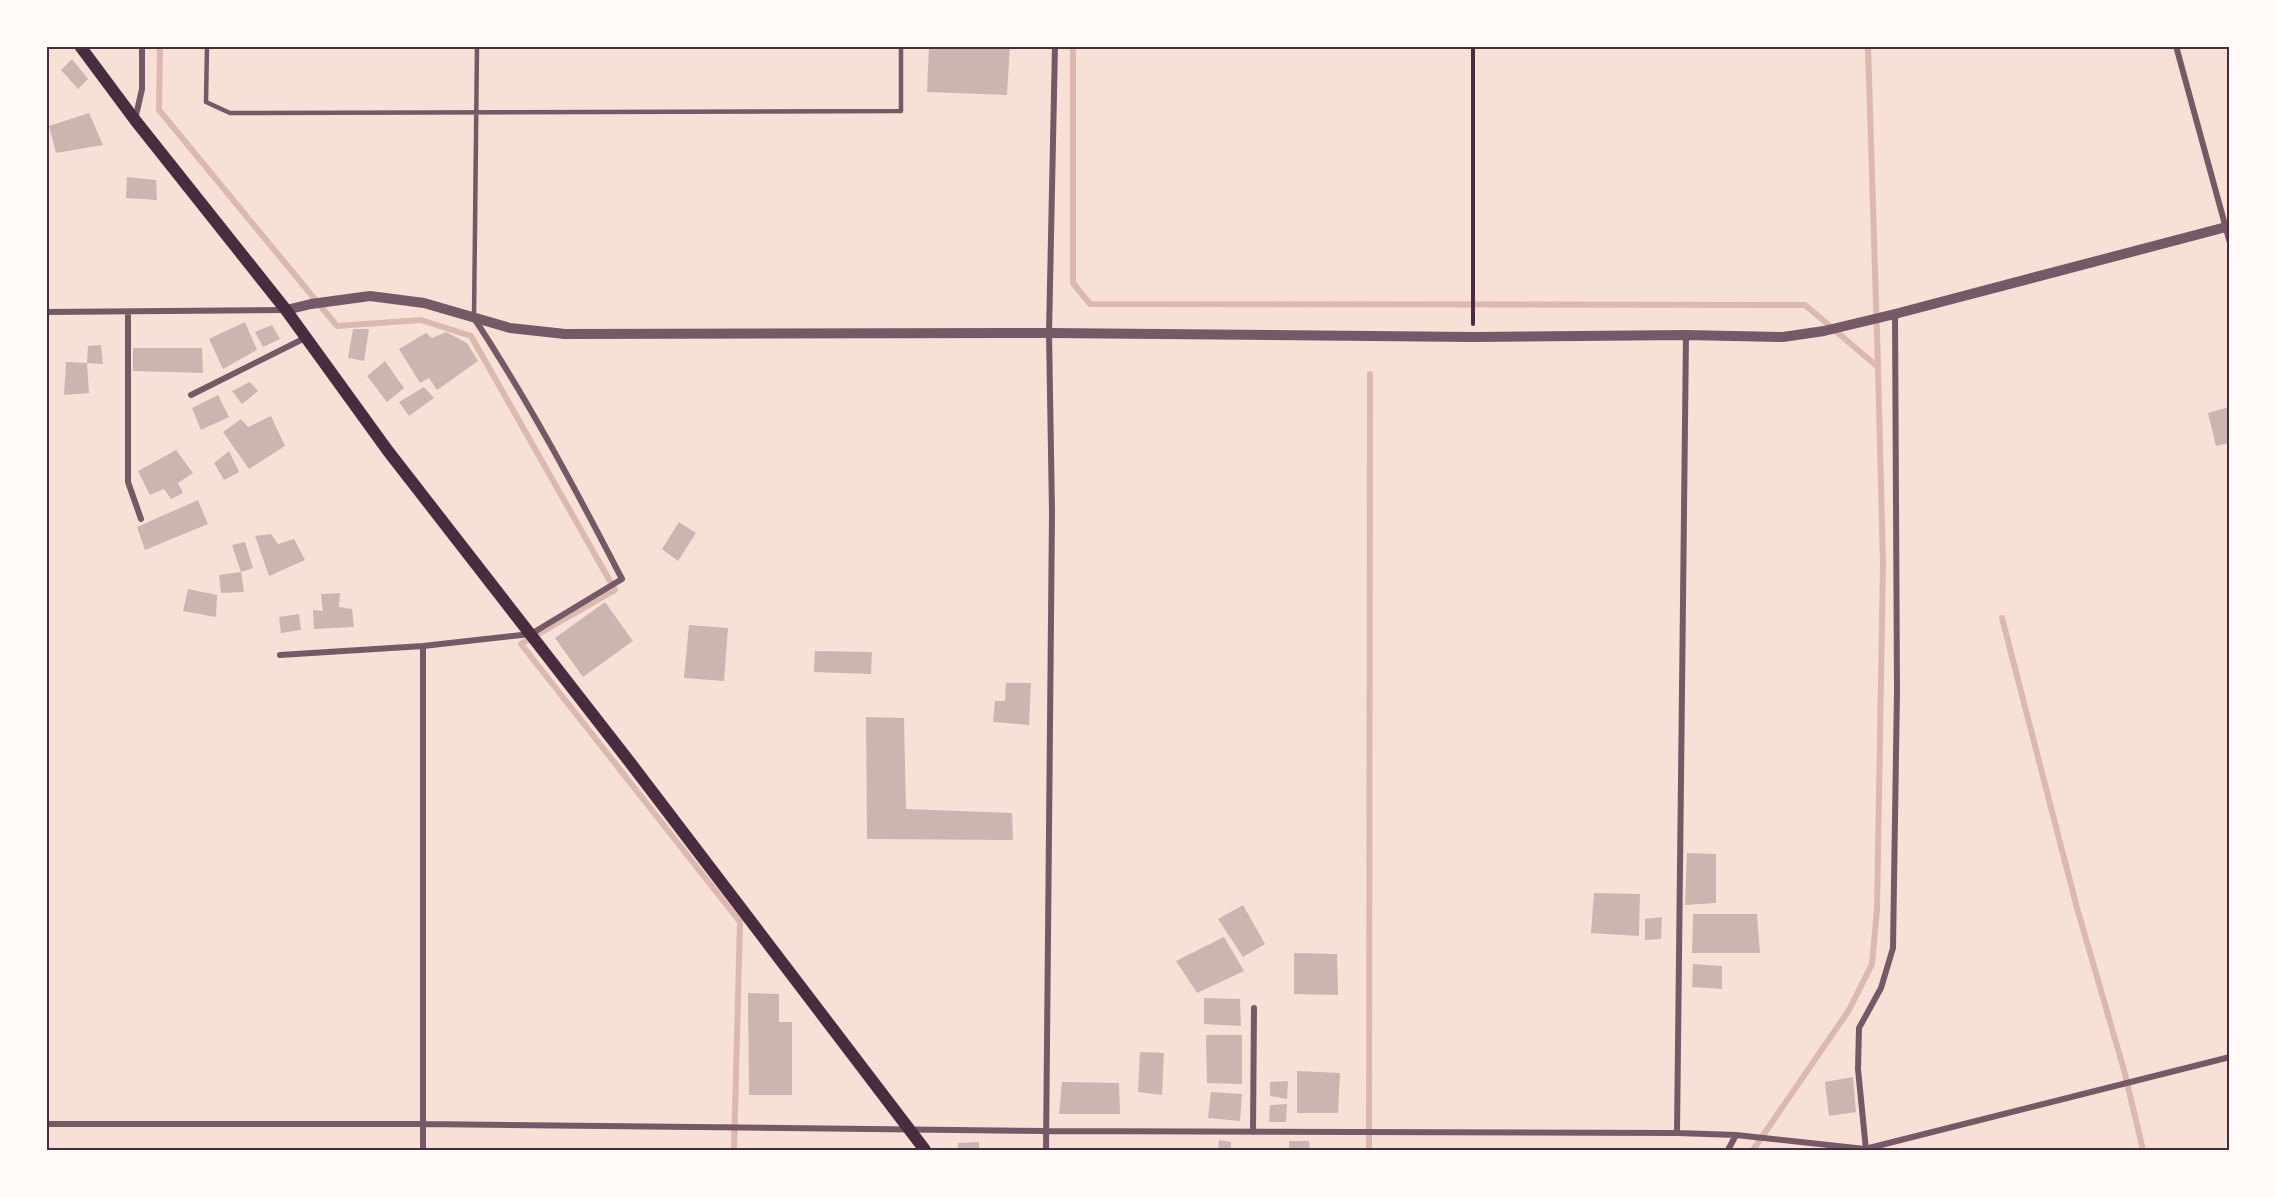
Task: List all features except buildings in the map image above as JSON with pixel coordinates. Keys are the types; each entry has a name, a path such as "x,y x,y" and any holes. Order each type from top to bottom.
{"main road":[{"path":"80,46 135,120 286,310 388,451 531,634 925,1150"}],"street":[{"path":"135,120 142,89 142,46"},
{"path":"1046,1150 1052,512 1049,333 1055,46"},
{"path":"2176,46 2227,226 2229,243"},
{"path":"46,312 286,310 369,296 424,303 510,328 565,334 1049,333 1783,337 1824,331 1895,314 2227,226"},
{"path":"128,312 128,482 141,519"},
{"path":"1865,1150 1858,1069 1859,1028 1881,988 1893,948 1897,690 1895,314"},
{"path":"280,655 423,646 531,634 622,579 564,468 509,371 474,318"},
{"path":"1677,1133 1686,335"},
{"path":"191,395 305,338"},
{"path":"423,646 423,1150"},
{"path":"1253,1132 1254,1008"},
{"path":"46,1124 423,1124 1046,1131 1677,1133 1736,1135 1865,1150 2229,1057"},
{"path":"1728,1150 1736,1135"}],"lane":[{"path":"207,46 206,102 230,113 900,111 901,46"},
{"path":"474,318 477,46"}],"path":[{"path":"1473,46 1473,337"}],"waterway":[{"path":"160,46 159,110 337,326 421,320 471,336 615,590 521,644 740,922 734,1150"},
{"path":"1073,46 1073,283 1090,304 1805,305 1878,367 1883,564 1877,909 1872,964 1849,1010 1753,1150"},
{"path":"1868,46 1878,367"},
{"path":"1369,1150 1370,374"},
{"path":"2002,618 2077,908 2124,1070 2143,1150"}]}
